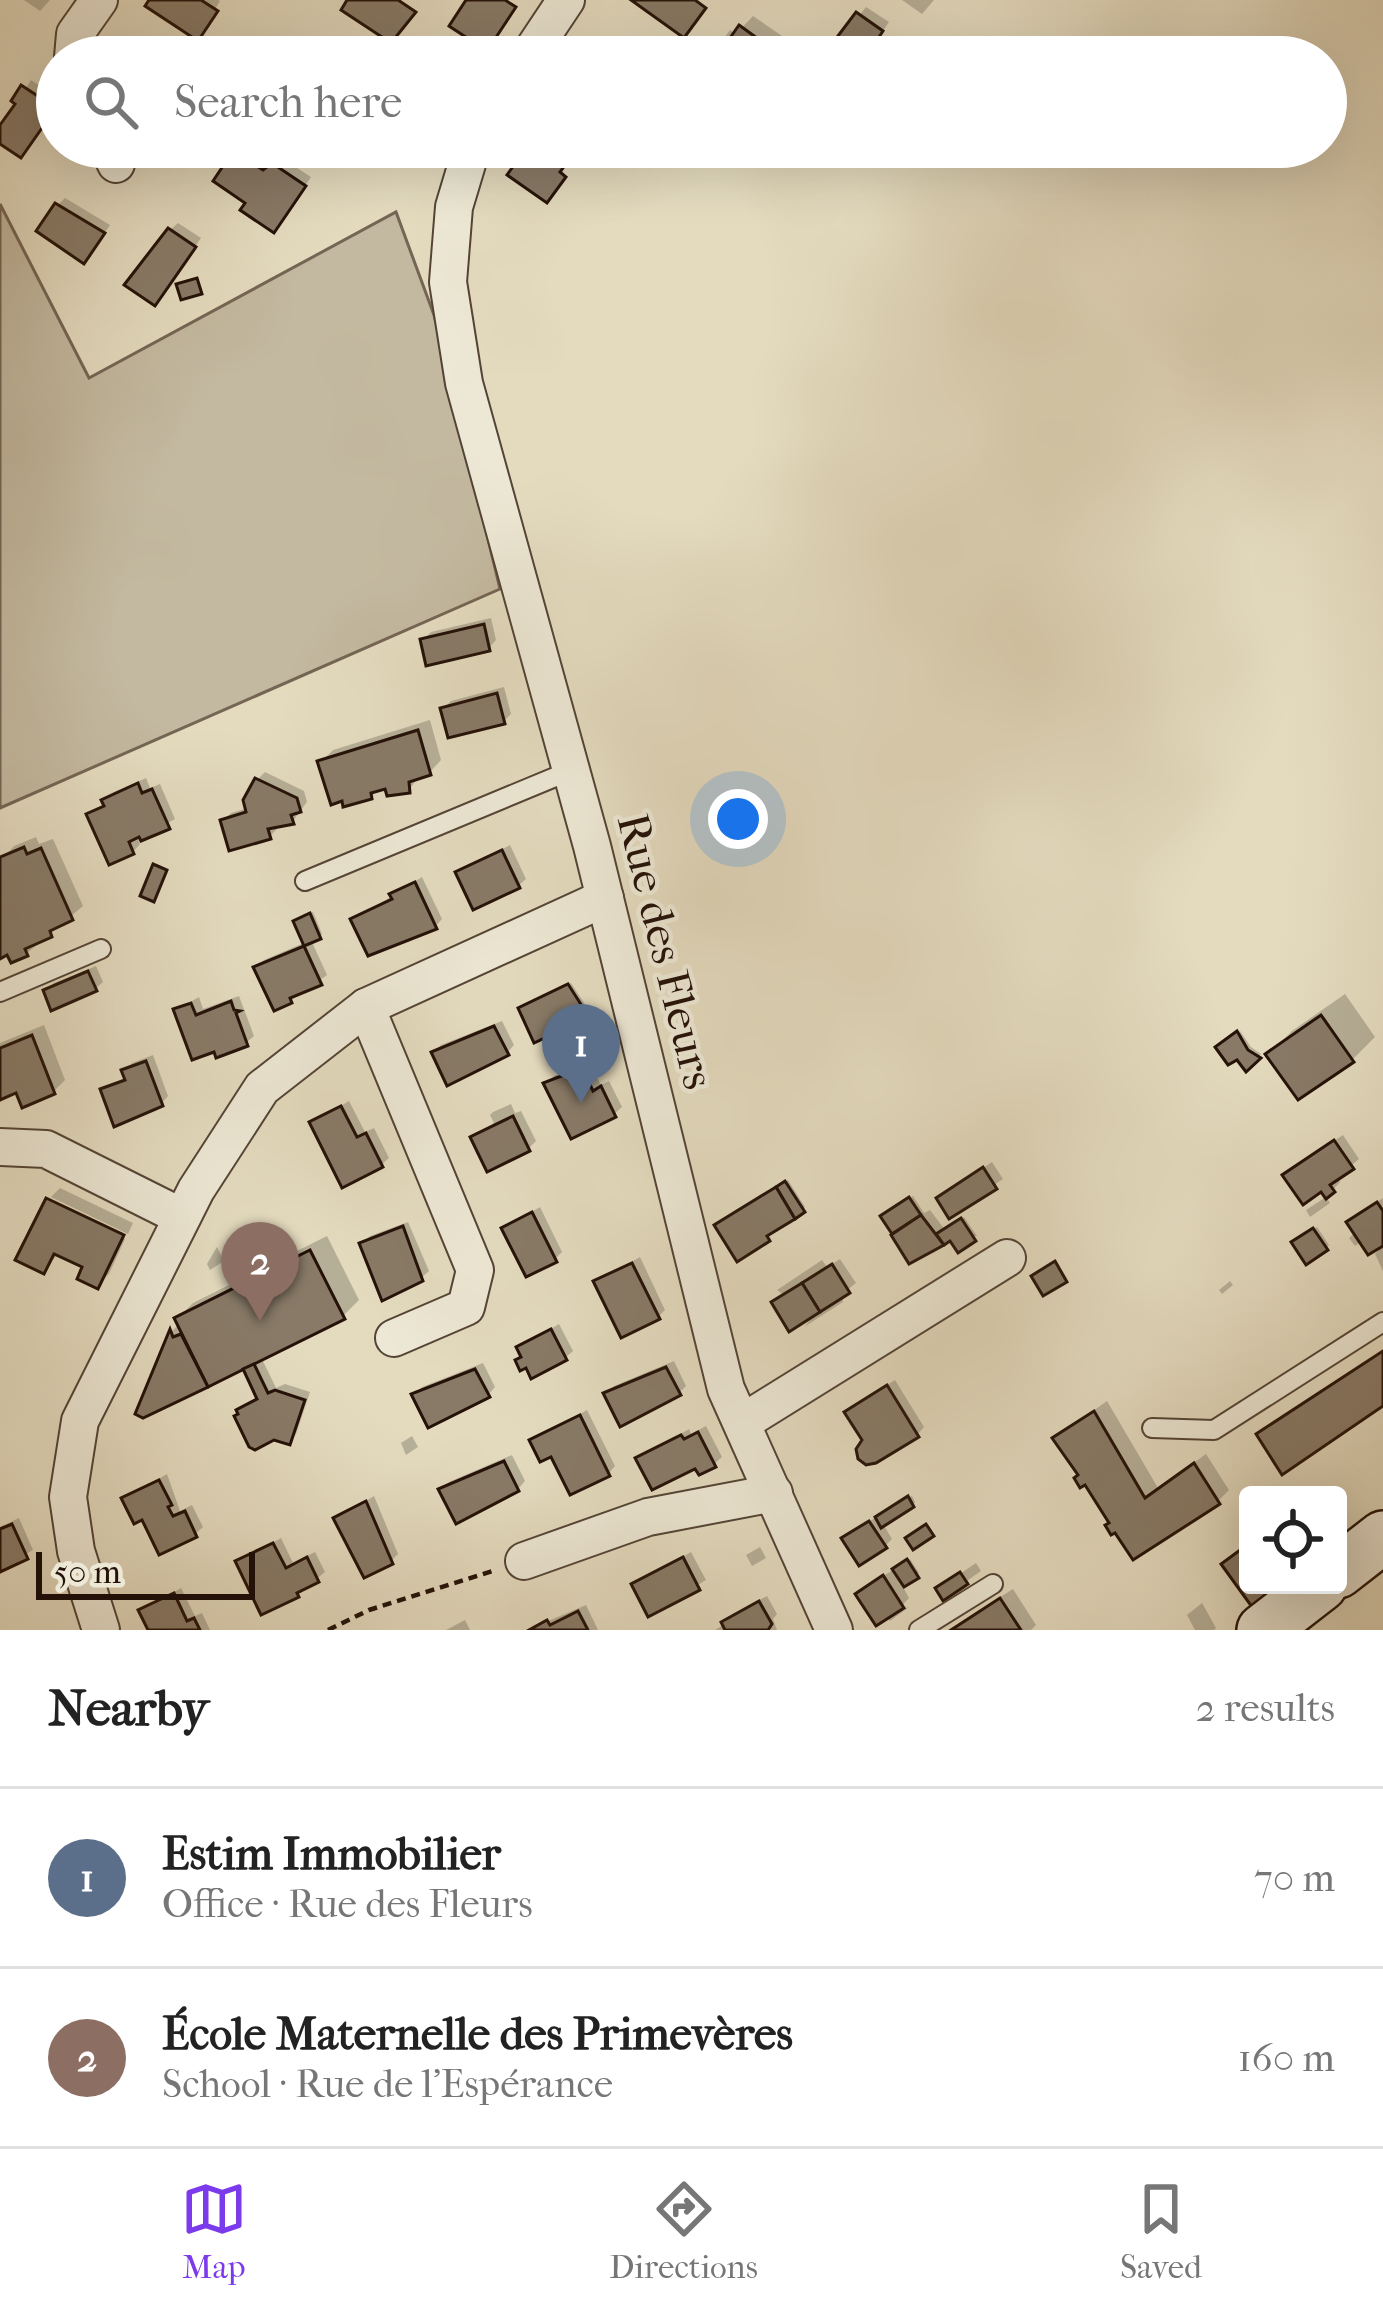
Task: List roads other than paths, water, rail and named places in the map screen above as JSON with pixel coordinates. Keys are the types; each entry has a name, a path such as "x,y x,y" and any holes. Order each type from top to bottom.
{"main road":[{"path":"1347,1565 1383,1537"},
{"path":"1263,1630 1309,1594"}],"street":[{"path":"75,36 98,0"},
{"path":"543,36 566,0"},
{"name":"Rue des Fleurs","path":"466,168 454,207 448,282 464,382 572,770 726,1389 834,1630"},
{"path":"101,1630 76,1551 68,1497 80,1421 182,1216 262,1088 366,1007 605,898"},
{"path":"366,1007 475,1270 466,1307 394,1338"},
{"path":"0,1147 46,1149 182,1216"},
{"path":"742,1422 1007,1258"},
{"path":"524,1561 648,1517 774,1493"}],"lane":[{"path":"305,881 572,770"},
{"path":"0,992 100,949"},
{"path":"1152,1428 1214,1430 1383,1322"},
{"path":"920,1630 993,1584"}],"place":[{"name":"Estim Immobilier","path":"581,1103"},
{"name":"École Maternelle des Primevères","path":"260,1321"}]}
